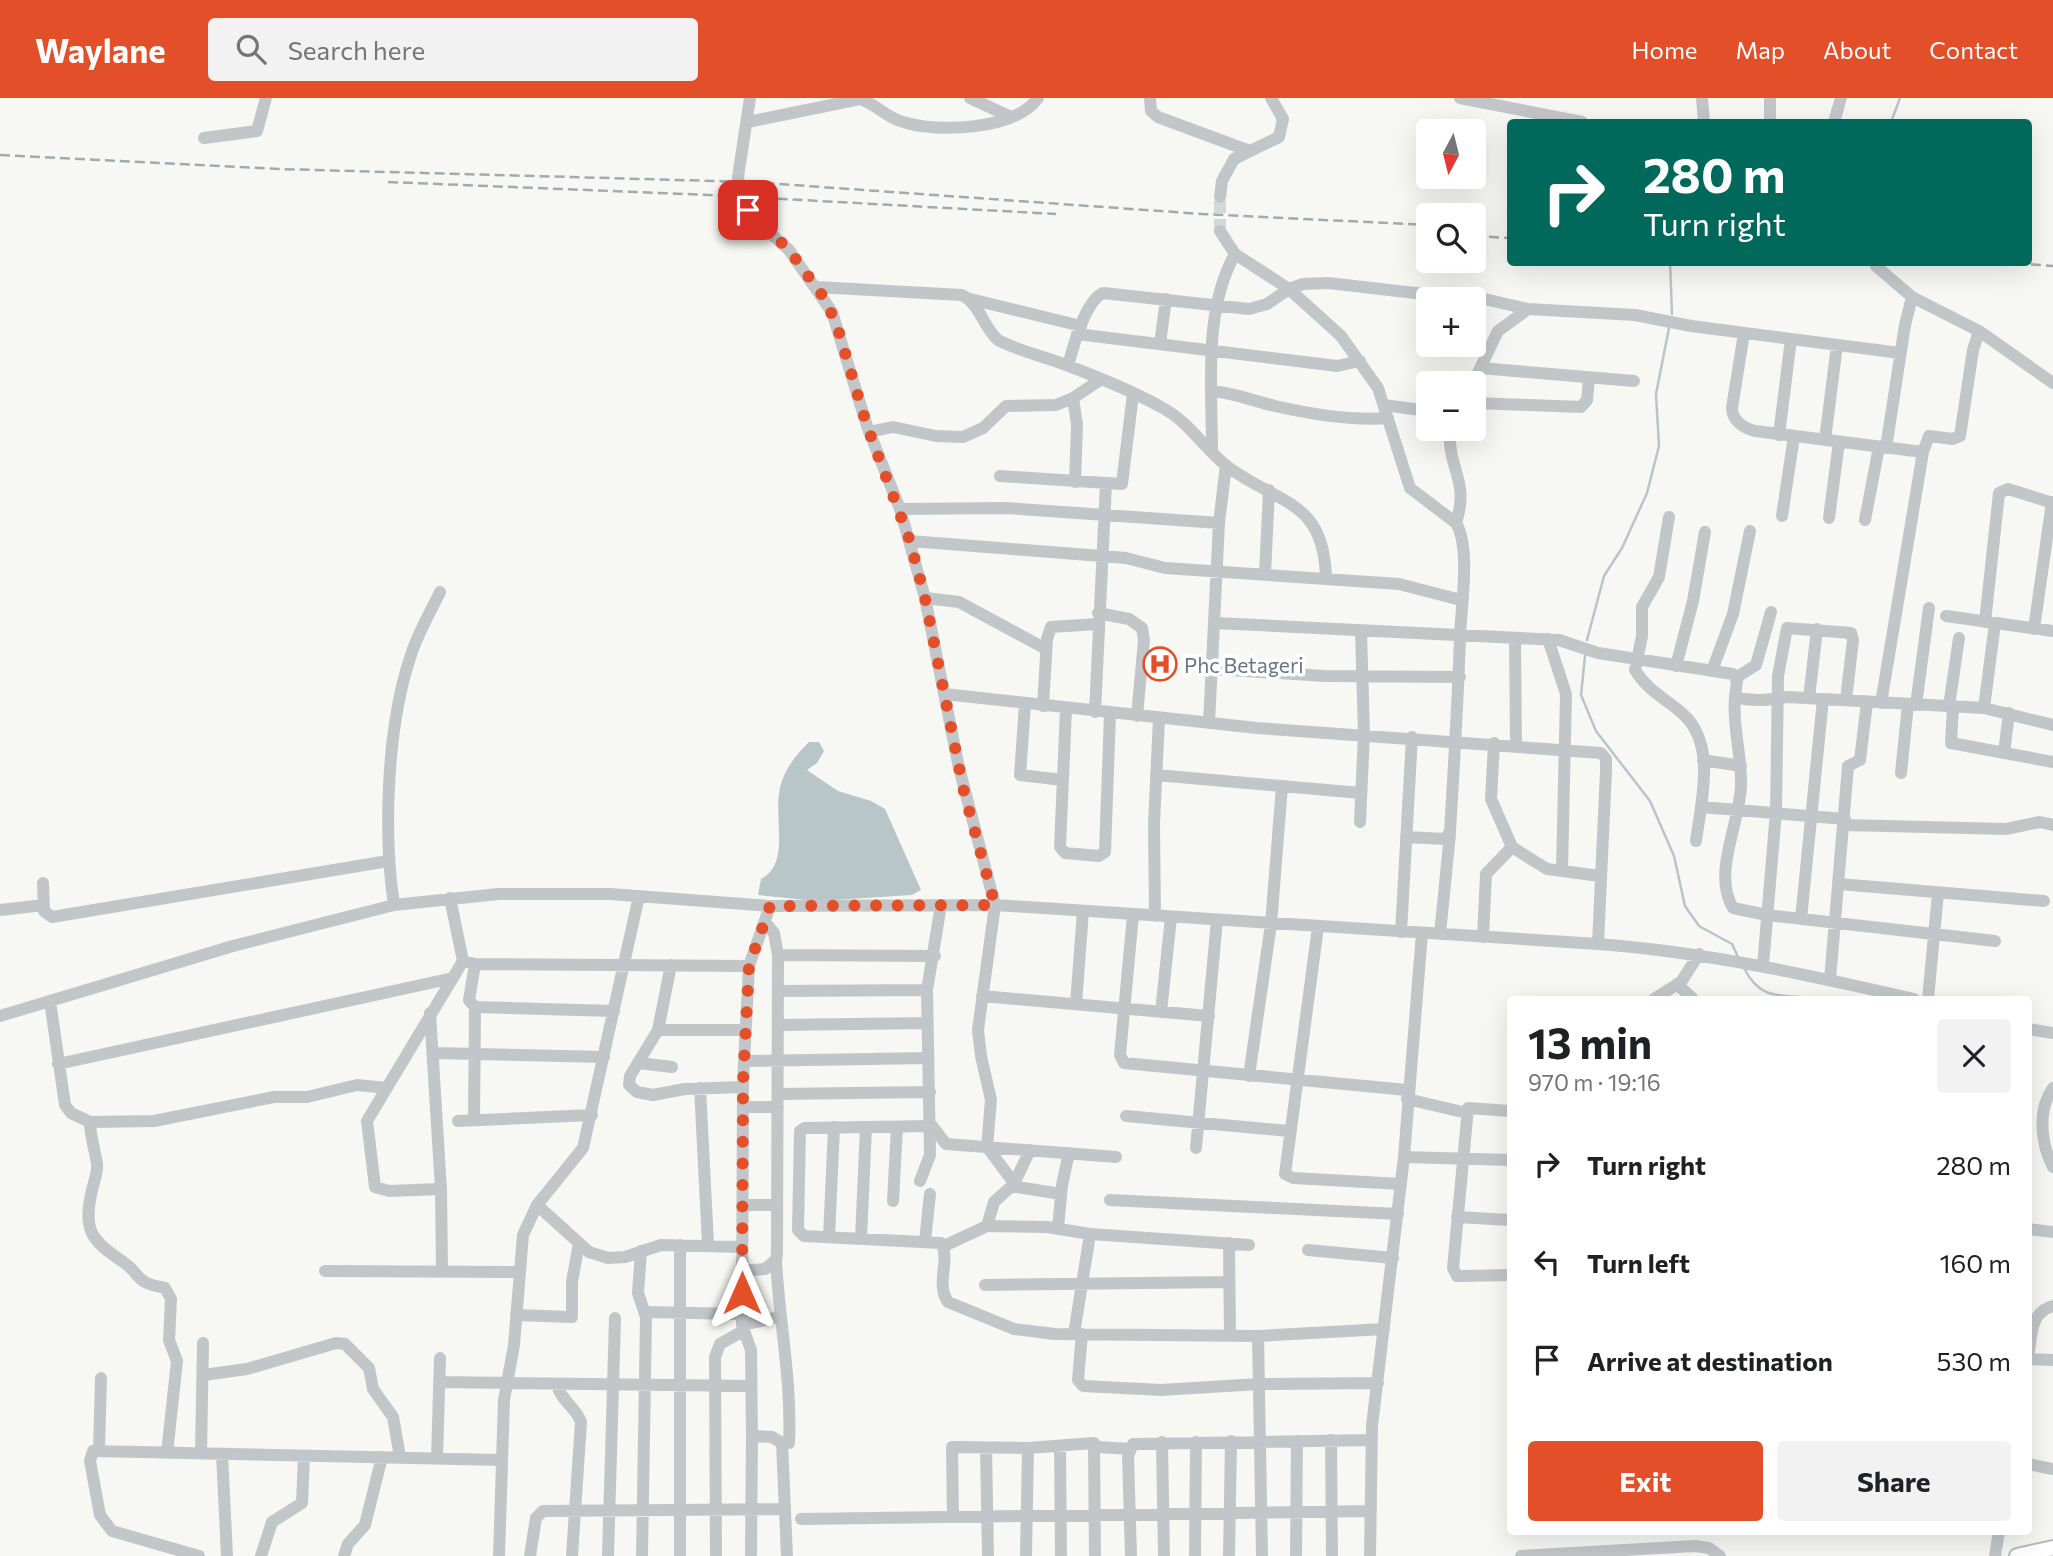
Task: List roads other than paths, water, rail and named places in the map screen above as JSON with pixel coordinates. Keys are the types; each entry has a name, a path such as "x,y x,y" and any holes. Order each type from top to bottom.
{"main road":[{"path":"2023,1555 2053,1548"}],"street":[{"path":"204,138 257,131 266,98"},
{"path":"738,177 738,163 748,122 750,98"},
{"path":"877,106 891,98"},
{"path":"971,98 1011,117"},
{"path":"748,122 849,99 860,99 877,106 901,122 954,128 1011,117 1022,113 1038,98"},
{"path":"1150,98 1151,111 1157,117 1247,150"},
{"path":"1220,197 1227,170 1234,159 1247,150 1273,143 1283,129 1283,119 1270,98"},
{"path":"1460,98 1567,119"},
{"path":"1702,98 1704,119"},
{"path":"1769,119 1770,98"},
{"path":"1835,119 1841,98"},
{"path":"744,201 755,219 789,250 816,287 837,326 869,432 900,509 925,598 970,816 995,905 982,996 979,1044 991,1100 987,1147 1014,1184 1024,1189 1061,1194"},
{"path":"1220,231 1235,254 1289,289 1333,327 1360,360 1378,388 1410,488 1456,523"},
{"path":"1212,449 1212,352 1225,274 1235,254"},
{"path":"1877,266 1912,297 1979,331 2053,383"},
{"path":"1068,366 1079,330 1094,300 1103,293 1258,308 1289,289 1311,283 1424,294 1463,294 1528,309 1589,309 1635,314 1900,353"},
{"path":"816,287 947,294 1079,330 1212,352 1337,366 1360,360"},
{"path":"1865,520 1912,297"},
{"path":"970,299 990,334 998,340 1101,380 1181,419 1226,465 1291,501 1321,536 1325,548 1326,578"},
{"path":"1160,344 1166,299"},
{"path":"1478,371 1498,331 1528,309"},
{"path":"1881,703 1923,452 1929,436 1953,439 1960,436 1973,350 1979,331"},
{"path":"1744,332 1732,413 1749,430 1923,452"},
{"path":"1779,435 1791,339"},
{"path":"1825,440 1837,345"},
{"path":"1480,368 1634,381"},
{"path":"1486,403 1581,407 1587,400 1589,378"},
{"path":"869,432 893,427 936,436 963,437 983,428 1006,407 1056,405 1073,398 1101,380"},
{"path":"1212,391 1238,394 1275,406 1366,419 1386,412 1416,411"},
{"path":"1000,476 1119,485 1124,480 1133,394"},
{"path":"1073,398 1077,425 1075,482"},
{"path":"1782,516 1794,436"},
{"path":"1440,934 1460,677 1462,539 1456,523 1462,488 1451,455 1450,441"},
{"path":"1829,517 1839,442"},
{"path":"1209,723 1219,523 1226,465"},
{"path":"1095,712 1100,556 1106,484"},
{"path":"1984,708 1999,493 2008,489 2052,502 2034,629"},
{"path":"1265,574 1269,490"},
{"path":"900,509 982,507 1219,523"},
{"path":"1669,517 1659,577 1642,607 1642,636 1637,674 1656,695 1692,723 1703,760 1696,841"},
{"path":"1712,671 1733,614 1750,531"},
{"path":"1676,666 1693,601 1705,532"},
{"path":"910,541 1100,556 1137,560 1165,568 1419,587 1461,600"},
{"path":"394,905 388,861 392,754 405,676 423,625 440,592"},
{"path":"925,598 959,602 1046,649"},
{"path":"1902,772 1929,608"},
{"path":"1216,623 1548,639 1637,660 1737,677 1756,665 1771,612"},
{"path":"1946,616 2053,631"},
{"path":"1043,706 1046,649 1051,627 1098,618 1129,619 1142,628 1144,640 1138,716"},
{"path":"1757,964 1767,915 1776,812 1778,676 1785,631 1792,627 1847,631 1853,636 1846,701"},
{"path":"1801,919 1810,816 1817,629"},
{"path":"1360,822 1364,734 1362,631"},
{"path":"1514,638 1516,745"},
{"path":"1959,638 1951,706 1951,743 2053,762"},
{"path":"1548,639 1566,694 1567,749 1562,871"},
{"path":"1212,669 1325,676 1363,674 1460,677"},
{"path":"1737,677 1735,697 1741,766 1739,810 1724,875 1725,889 1733,908 1767,915 1995,941"},
{"path":"944,694 1209,723 1601,753 1606,759 1598,944"},
{"path":"1735,697 1765,701 1779,698 1816,699 1984,708 2053,725"},
{"path":"1830,980 1847,766 1860,760 1867,702"},
{"path":"1025,704 1020,775 1063,780"},
{"path":"1066,709 1062,851 1102,855 1105,848 1110,714"},
{"path":"2004,753 2009,713"},
{"path":"1155,916 1159,718"},
{"path":"1401,932 1412,737"},
{"path":"1493,743 1491,799 1512,847 1542,868 1600,876"},
{"path":"1703,760 1741,766"},
{"path":"1156,775 1361,793"},
{"path":"1249,1076 1271,924 1282,786"},
{"path":"1701,807 1844,819"},
{"path":"1844,819 1846,825 2006,829 2040,822 2053,825"},
{"path":"1406,837 1446,839 1450,831"},
{"path":"1483,937 1486,874 1512,847"},
{"path":"43,883 46,915 57,916 388,861"},
{"path":"1839,884 2043,901"},
{"path":"1928,996 1938,893"},
{"path":"0,1016 233,946 394,905 498,894 639,896 770,906 995,905 1598,944 1699,954 1901,996"},
{"path":"499,1556 506,1384 516,1315 523,1235 537,1205 583,1149 639,896"},
{"path":"450,898 469,962 469,1000 475,1007 474,1120"},
{"path":"0,910 44,905"},
{"path":"920,1181 928,1164 936,1133 928,1058 928,990 941,905"},
{"path":"751,1556 751,1350 743,1323 742,1271 743,1087 749,966 770,906"},
{"path":"1076,1004 1083,911"},
{"path":"1133,915 1120,1055 1124,1063 1296,1080 1407,1095 1467,1113"},
{"path":"1161,1012 1171,917"},
{"path":"1196,1148 1217,920"},
{"path":"765,922 774,933 778,955 776,1260 779,1317 786,1358 789,1443"},
{"path":"1318,927 1284,1169 1288,1177 1401,1184"},
{"path":"1370,1556 1371,1440 1404,1157 1422,933"},
{"path":"1659,996 1677,984 1699,954"},
{"path":"778,955 935,956"},
{"path":"441,1189 389,1191 375,1187 365,1127 430,1013 453,978 469,962 749,966"},
{"path":"671,965 658,1030 628,1081 631,1089 653,1094 700,1088 743,1087"},
{"path":"58,1065 453,978"},
{"path":"1677,984 1690,996"},
{"path":"778,991 928,990"},
{"path":"982,996 1209,1016"},
{"path":"50,1000 65,1105 71,1113 90,1122 154,1121 274,1097 307,1097 357,1085 387,1088"},
{"path":"475,1007 614,1011"},
{"path":"430,1013 435,1054 442,1270"},
{"path":"778,1025 928,1023"},
{"path":"658,1030 746,1030"},
{"path":"2032,1030 2053,1033"},
{"path":"435,1054 604,1057"},
{"path":"744,1061 928,1058"},
{"path":"639,1063 672,1067"},
{"path":"700,1088 708,1244"},
{"path":"2053,1088 2045,1101 2043,1132 2053,1167"},
{"path":"743,1107 778,1101 930,1092"},
{"path":"1507,1111 1472,1106 1467,1113 1461,1158 1454,1273 1463,1276 1507,1275"},
{"path":"458,1121 592,1115"},
{"path":"1125,1116 1289,1130"},
{"path":"90,1122 91,1145 97,1164 88,1217 92,1236 102,1248 124,1263 141,1282 165,1288 171,1299 169,1340 177,1361 167,1453"},
{"path":"830,1237 834,1127"},
{"path":"864,1239 866,1127"},
{"path":"893,1201 897,1127"},
{"path":"1116,1157 987,1147 936,1133 897,1127 805,1128 800,1131 799,1234 925,1241 944,1246 987,1226 1058,1228 1090,1234 1249,1245"},
{"path":"987,1226 994,1202 1014,1184 1030,1150"},
{"path":"1058,1228 1069,1153"},
{"path":"1404,1157 1507,1160"},
{"path":"925,1241 930,1194"},
{"path":"1110,1200 1398,1213"},
{"path":"537,1205 589,1252 608,1258 625,1257 661,1245 708,1244 742,1247"},
{"path":"743,1205 777,1205"},
{"path":"1457,1217 1507,1220"},
{"path":"2032,1229 2053,1232"},
{"path":"1090,1234 1082,1283 1078,1334 1078,1380 1083,1386 1161,1390 1259,1384 1378,1383"},
{"path":"516,1315 572,1317 572,1282 579,1243"},
{"path":"1229,1243 1230,1336"},
{"path":"680,1245 680,1556"},
{"path":"944,1246 942,1290 948,1301 1014,1329 1078,1334 1230,1336 1384,1329"},
{"path":"1308,1250 1392,1258"},
{"path":"641,1251 638,1293 645,1312 646,1385 642,1556"},
{"path":"742,1271 765,1269 776,1260"},
{"path":"326,1271 518,1272"},
{"path":"985,1285 1229,1282"},
{"path":"2032,1335 2035,1317 2043,1308 2053,1306"},
{"path":"645,1312 679,1312 743,1323 779,1317"},
{"path":"608,1556 615,1318"},
{"path":"716,1556 716,1350 719,1344 743,1323"},
{"path":"1258,1336 1262,1556"},
{"path":"201,1454 203,1343"},
{"path":"203,1375 228,1373 336,1343 345,1345 369,1368 373,1389 393,1417 400,1457"},
{"path":"437,1458 440,1358"},
{"path":"2032,1359 2053,1360"},
{"path":"99,1449 101,1378"},
{"path":"439,1382 751,1386"},
{"path":"557,1385 559,1393 581,1422 572,1556"},
{"path":"752,1436 772,1437 782,1443 786,1556"},
{"path":"1331,1440 1332,1556"},
{"path":"1094,1443 1097,1447 1130,1449 1137,1443 1162,1442 1371,1440"},
{"path":"1229,1556 1231,1441"},
{"path":"1296,1556 1297,1441"},
{"path":"1162,1442 1164,1556"},
{"path":"1195,1556 1196,1442"},
{"path":"953,1517 952,1447 1028,1448 1094,1443"},
{"path":"1094,1443 1095,1556"},
{"path":"1060,1446 1061,1556"},
{"path":"986,1448 988,1556"},
{"path":"1027,1556 1028,1448"},
{"path":"199,1556 112,1531 103,1524 90,1461 93,1451 99,1449 201,1454 502,1460"},
{"path":"1130,1449 1131,1556"},
{"path":"222,1454 227,1556"},
{"path":"261,1556 272,1522 302,1503 304,1456"},
{"path":"344,1556 348,1544 365,1525 382,1457"},
{"path":"2032,1465 2053,1469"},
{"path":"530,1556 539,1514 576,1510 785,1509"},
{"path":"802,1519 1263,1510 1371,1511"},
{"path":"1995,1556 1998,1535"},
{"path":"1521,1556 1695,1546 1709,1548 1720,1556"}],"waterway":[{"path":"1892,119 1900,98"},
{"path":"1670,266 1672,314"},
{"path":"1587,640 1604,576 1622,548 1647,493 1659,446 1656,394 1669,328"},
{"path":"1585,656 1581,695 1596,731 1650,801 1674,856 1685,906 1699,926 1732,944 1739,959"},
{"path":"1744,968 1759,988 1788,996"}],"tunnel":[{"path":"738,177 744,201"},
{"path":"1220,197 1220,231"}],"railway":[{"path":"0,155 279,169 751,182 1202,214 1416,224"},
{"path":"388,182 710,195 1056,214"},
{"path":"1486,237 1507,238"},
{"path":"2032,264 2053,266"}],"place":[{"name":"Phc Betageri","path":"1160,664"}]}
